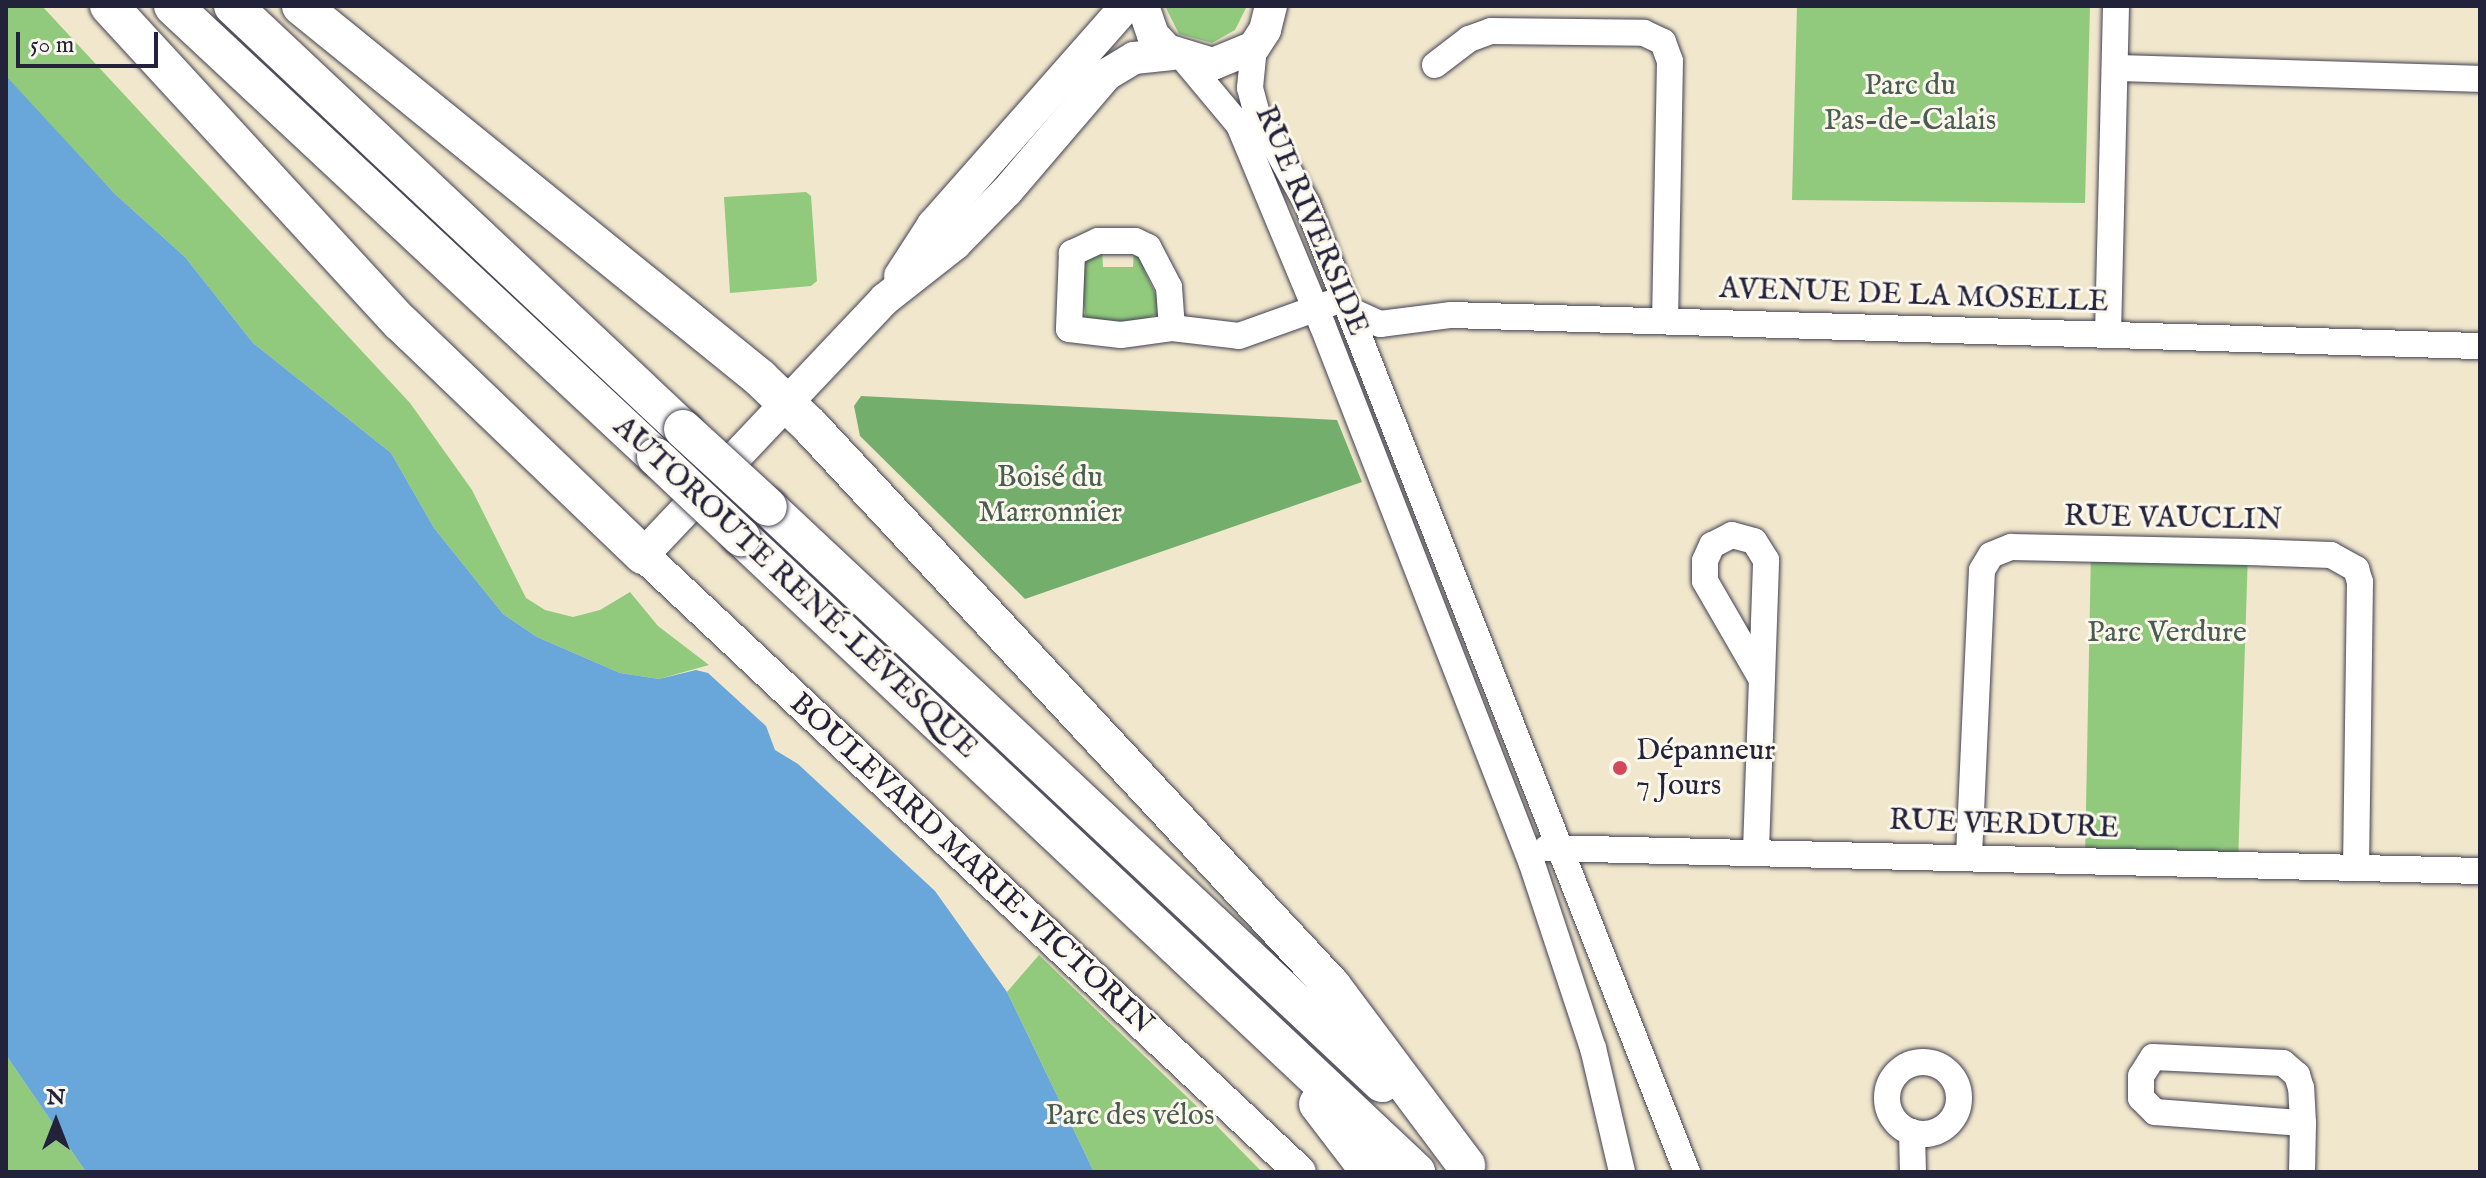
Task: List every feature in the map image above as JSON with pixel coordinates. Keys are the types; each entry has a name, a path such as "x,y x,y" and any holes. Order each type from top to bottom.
{"highway":[{"path":"109,6 392,313 643,555"},
{"name":"AUTOROUTE RENÉ-LÉVESQUE","path":"173,6 1416,1172"},
{"name":"AUTOROUTE RENÉ-LÉVESQUE","path":"233,6 1469,1168"},
{"path":"301,6 787,403 1332,986 1469,1168"},
{"path":"1248,1013 1370,1172"}],"main road":[{"path":"885,299 933,225 1126,6"},
{"path":"1143,6 1156,41 1178,56"},
{"path":"643,555 885,299 955,244 1107,74 1134,58 1178,56 1221,63 1268,22"},
{"name":"BOULEVARD MARIE-VICTORIN","path":"643,555 1300,1172"}],"street":[{"path":"2108,334 2116,6"},
{"name":"RUE RIVERSIDE","path":"1268,22 1250,88 1257,114 1302,194 1348,304 1560,845"},
{"path":"1435,65 1469,39 1491,31 1644,33 1663,42 1670,61 1665,319"},
{"name":"RUE RIVERSIDE","path":"1178,56 1239,125 1316,310 1528,854"},
{"path":"2115,68 2480,79"},
{"path":"1172,328 1169,287 1148,247 1135,241 1098,241 1075,249 1069,262 1069,329 1121,335 1172,328 1239,336 1316,310 1348,304"},
{"name":"AVENUE DE LA MOSELLE","path":"1348,304 1376,324 1451,315 1665,319 2480,346"},
{"path":"1756,850 1766,560 1754,541 1732,535 1712,545 1705,561 1705,581 1761,678"},
{"name":"RUE VAUCLIN","path":"1969,856 1982,570 1991,555 2011,547 2331,555 2356,569 2360,582 2356,868"},
{"path":"1560,845 1687,1172"},
{"name":"RUE VERDURE","path":"1528,854 1560,845 2480,871"},
{"path":"1528,854 1593,1048 1622,1172"},
{"path":"2302,1172 2303,1123 2297,1075 2283,1063 2153,1057 2141,1076 2141,1098 2155,1112 2303,1123"},
{"path":"1912,1132 1913,1172"}],"green space":[{"path":"6,6 42,6 410,403 472,490 526,598 545,610 573,617 600,610 630,592 658,626 709,665 659,679 620,673 537,637 503,614 434,528 391,453 253,343 185,257 115,194 11,83 6,76"},
{"path":"1165,6 1247,6 1235,30 1212,43 1179,34"},
{"name":"Parc du Pas-de-Calais","path":"1797,6 2090,6 2085,203 1792,200"},
{"path":"806,192 811,196 817,281 811,286 730,293 724,197"},
{"path":"1102,249 1103,267 1133,267 1134,249 1151,265 1144,270 1156,295 1161,294 1160,313 1129,325 1087,322 1080,286 1087,251"},
{"name":"Boisé du Marronnier","path":"861,396 1337,420 1362,482 1025,599 860,436 854,406"},
{"name":"Parc Verdure","path":"2091,550 2248,552 2238,864 2085,860"},
{"name":"Parc des vélos","path":"1039,955 1262,1172 1094,1172 1007,992"},
{"path":"6,1055 86,1172 6,1172"}],"water":[{"path":"6,76 115,194 185,257 253,343 391,453 434,528 503,614 537,637 620,673 659,679 696,670 708,673 766,726 775,750 798,764 935,891 1007,992 1094,1172 86,1172 6,1055"}],"place":[{"name":"Dépanneur 7 Jours","path":"1620,768"}]}
